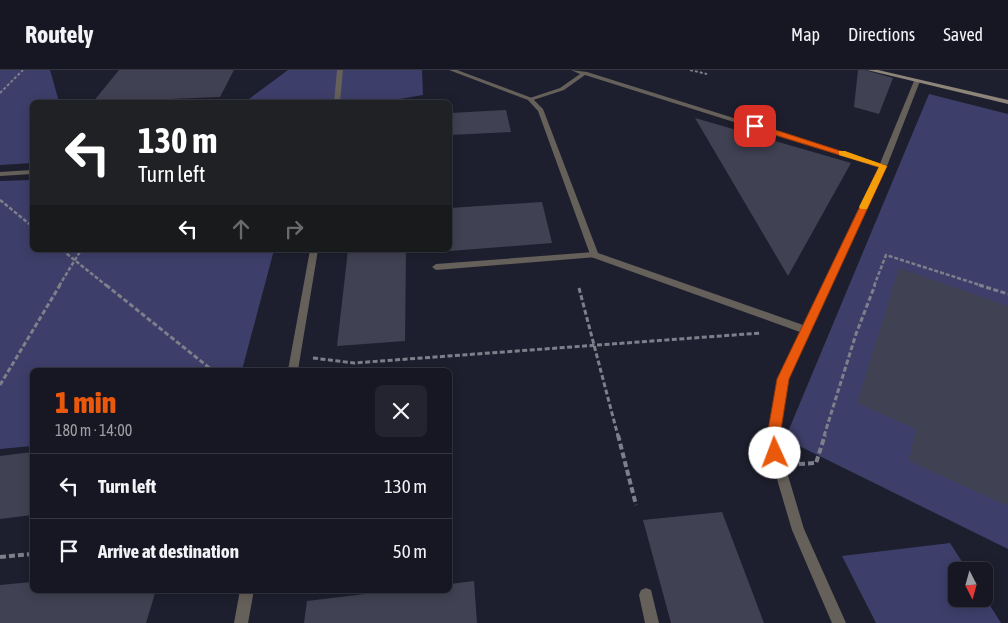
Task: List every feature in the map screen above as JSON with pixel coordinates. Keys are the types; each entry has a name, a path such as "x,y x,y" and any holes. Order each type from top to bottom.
{"street":[{"path":"337,100 340,70"},
{"path":"452,70 530,98 541,110 594,255"},
{"path":"574,70 883,166"},
{"path":"870,70 1008,102"},
{"path":"530,98 562,89 585,73"},
{"path":"838,623 798,530 772,442 783,379 883,166 917,81"},
{"path":"0,174 30,172"},
{"path":"293,368 314,252"},
{"path":"436,267 594,255 806,330"},
{"path":"241,623 247,593"},
{"path":"646,595 652,623"}],"path":[{"path":"0,93 23,70"},
{"path":"690,70 707,74"},
{"path":"0,200 30,224"},
{"path":"65,252 210,368"},
{"path":"0,385 80,252"},
{"path":"778,465 816,463 856,334 886,255 1008,294"},
{"path":"579,288 636,505"},
{"path":"296,356 354,363 768,333"},
{"path":"0,557 30,554"}],"shaded area":[{"path":"0,70 50,70 58,100 30,100 30,163 0,165"},
{"path":"288,70 422,70 423,95 394,100 248,100"},
{"path":"929,94 1008,114 1008,549 785,439"},
{"path":"30,180 30,252 273,252 243,368 30,368 30,446 0,449 0,181"},
{"path":"950,543 962,562 948,562 948,608 992,608 1001,623 876,623 842,556"}],"building":[{"path":"119,70 234,70 220,97 95,100"},
{"path":"858,70 865,70 893,78 879,114 854,107"},
{"path":"506,110 511,132 452,135 452,113"},
{"path":"695,118 851,163 788,276"},
{"path":"542,202 552,243 452,251 452,208"},
{"path":"348,252 406,252 405,341 337,346"},
{"path":"899,268 1008,306 1008,506 909,461 916,429 857,403"},
{"path":"30,452 30,515 0,519 0,456"},
{"path":"722,512 764,623 671,623 643,520"},
{"path":"474,581 477,623 304,623 307,601 373,593 452,593 452,584"},
{"path":"30,582 30,593 155,593 146,623 0,623 0,585"}],"slow traffic":[{"path":"842,153 883,166 864,207"}],"route":[{"path":"755,126 883,166 783,379 772,442 775,453"}]}
